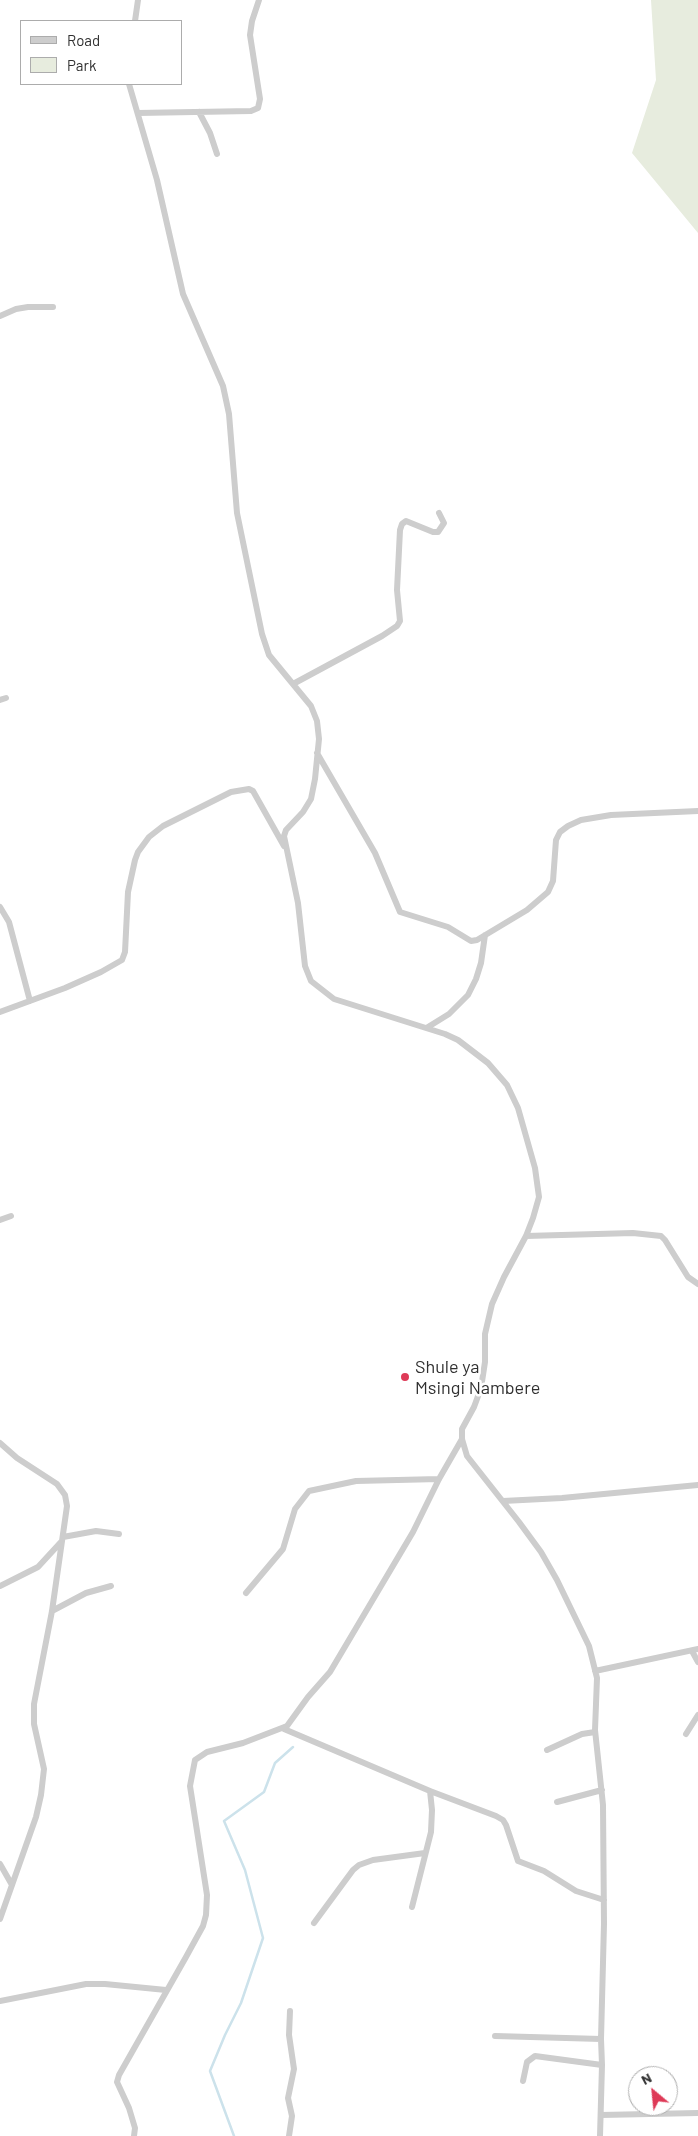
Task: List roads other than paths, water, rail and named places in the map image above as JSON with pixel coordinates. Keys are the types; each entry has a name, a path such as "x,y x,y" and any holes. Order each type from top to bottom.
{"street":[{"path":"135,20 138,0"},
{"path":"138,113 250,111 258,108 260,104 250,35 252,21 259,0"},
{"path":"129,85 157,180 183,294 223,386 229,414 237,513 262,634 269,654 311,706 317,721 319,739 311,799 303,812 286,830 285,847 298,903 305,966 311,981 334,999 428,1027 458,1040 500,1075 510,1090 522,1118 538,1185 539,1198 526,1236 492,1304 485,1334 485,1362 481,1388 474,1407 462,1429 462,1439 467,1456 503,1501 540,1552 557,1580 589,1646 596,1671 598,1687 595,1732 602,1790 604,1900 600,2136"},
{"path":"199,112 217,154"},
{"path":"0,316 28,307 53,307"},
{"path":"293,684 397,626 400,621 397,590 400,530 402,524 406,521 433,532 438,532 444,523 439,512"},
{"path":"317,752 375,853 400,912 448,927 471,941 485,935 527,910 551,888 555,870 554,852 556,840 560,832 568,826 581,820 611,815 698,811"},
{"path":"0,1012 101,972 122,960 128,892 135,860 149,836 163,826 231,792 249,789 253,791 285,847"},
{"path":"0,907 11,929 30,1001"},
{"path":"428,1027 449,1014 468,995 476,979 481,962 485,935"},
{"path":"0,1220 11,1216"},
{"path":"526,1236 633,1233 661,1236 688,1277 698,1284"},
{"path":"134,2136 135,2128 129,2108 117,2082 119,2075 203,1926 206,1915 207,1895 190,1786 193,1765 198,1757 207,1752 234,1746 284,1729 330,1672 413,1532 439,1479 462,1439"},
{"path":"0,1443 62,1490 67,1506 52,1611 34,1704 34,1724 44,1769 41,1795 36,1817 0,1919"},
{"path":"246,1593 283,1549 295,1509 310,1491 356,1481 439,1479"},
{"path":"503,1501 562,1498 698,1485"},
{"path":"0,1586 38,1566 63,1539 96,1531 119,1534"},
{"path":"52,1611 86,1593 111,1586"},
{"path":"596,1671 695,1650 698,1662"},
{"path":"686,1734 698,1715"},
{"path":"284,1729 430,1791 496,1816 503,1820 506,1826 518,1861 544,1871 576,1891 604,1900"},
{"path":"547,1750 582,1734 595,1732"},
{"path":"557,1802 602,1790"},
{"path":"412,1907 426,1853 432,1820 430,1791"},
{"path":"314,1923 353,1870 359,1866 373,1860 426,1853"},
{"path":"0,1864 12,1885"},
{"path":"0,2001 86,1984 166,1990"},
{"path":"289,2136 292,2116 288,2098 294,2069 289,2035 290,2012"},
{"path":"496,2036 601,2039"},
{"path":"523,2081 527,2062 535,2056 602,2065"},
{"path":"601,2115 698,2113"}],"waterway":[{"path":"234,2136 210,2071 241,2003 263,1938 245,1870 224,1821 264,1792 275,1763 293,1747"}],"place":[{"name":"Shule ya Msingi Nambere","path":"405,1377"}]}
